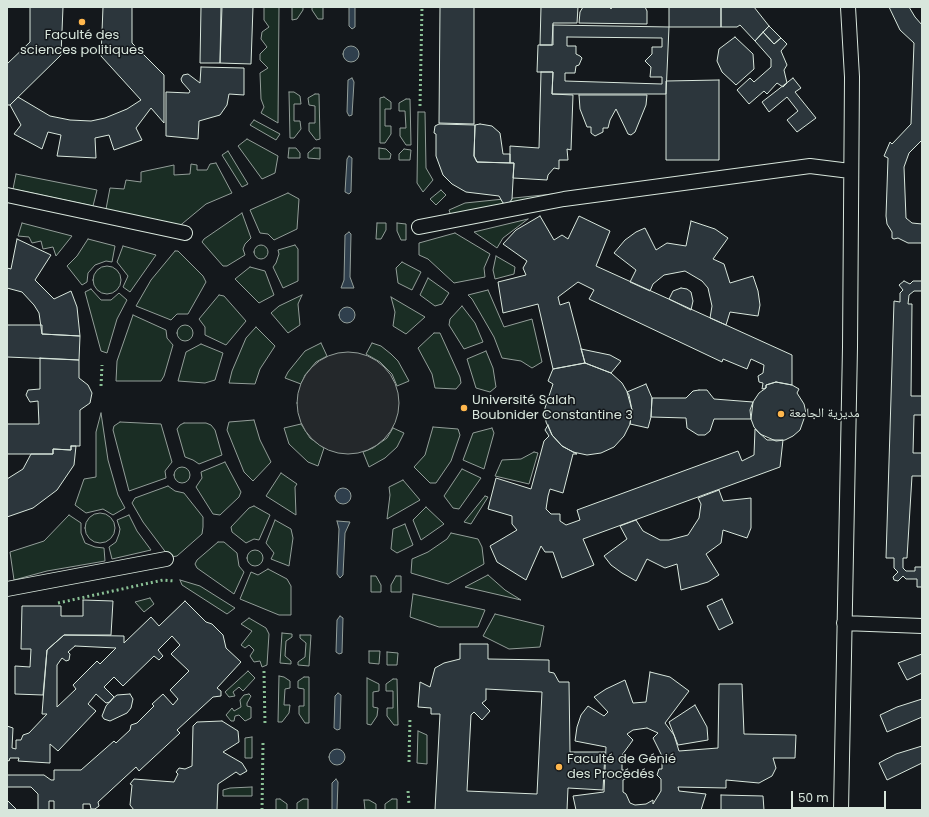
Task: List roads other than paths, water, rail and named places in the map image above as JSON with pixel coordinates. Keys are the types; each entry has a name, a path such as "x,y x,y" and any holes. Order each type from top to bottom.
{"lane":[{"path":"841,810 850,347 850,171 852,77 848,7"},
{"path":"419,227 564,198 810,166 850,171"},
{"path":"7,195 185,233"},
{"path":"7,589 166,559"},
{"path":"844,623 922,626"}],"water":[{"path":"349,7 355,7 355,27 352,29 349,26"},
{"path":"351,46 357,48 359,54 357,60 351,62 345,60 343,54 345,48"},
{"path":"352,78 354,82 352,115 349,116 347,112 348,80"},
{"path":"349,156 352,158 351,192 349,194 345,192 347,159"},
{"path":"349,232 351,234 350,277 354,288 341,288 344,280 345,235"},
{"path":"347,307 354,312 355,315 350,322 347,323 340,318 339,315 344,308"},
{"path":"343,488 350,493 351,496 346,503 343,504 336,499 335,496 340,489"},
{"path":"337,521 350,522 345,533 343,575 340,578 337,574 339,529"},
{"path":"340,616 343,618 342,653 339,654 336,652 337,620"},
{"path":"338,693 341,695 340,729 337,730 334,728 335,696"},
{"path":"337,749 343,751 345,757 343,763 337,765 331,763 329,757 331,751"},
{"path":"336,779 338,782 337,810 332,810 332,783"}],"place":[{"name":"Faculté des sciences politiques","path":"82,22"},
{"name":"Université Salah Boubnider Constantine 3","path":"464,408"},
{"name":"مديرية الجامعة","path":"781,414"},
{"name":"Faculté de Génié des Procédés","path":"559,767"}]}
